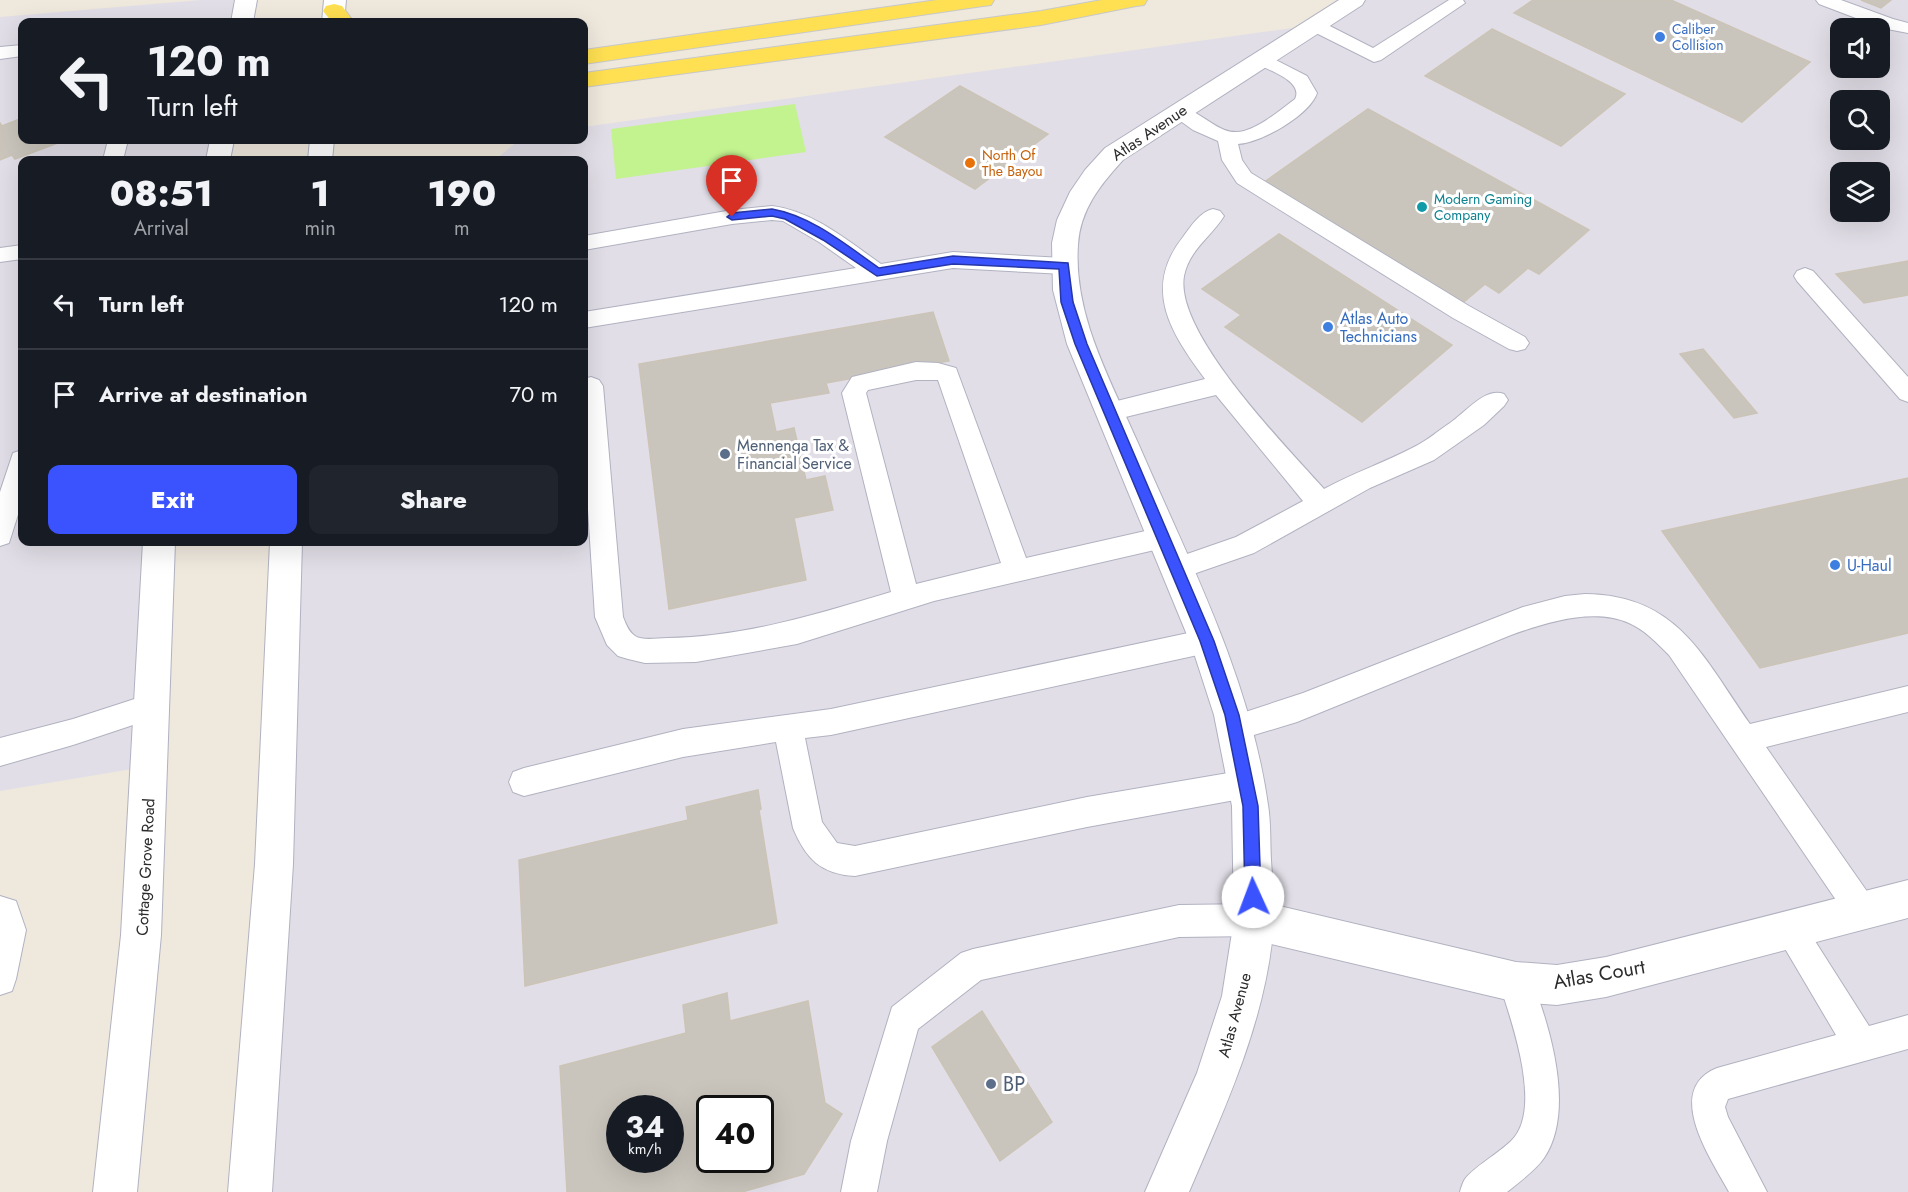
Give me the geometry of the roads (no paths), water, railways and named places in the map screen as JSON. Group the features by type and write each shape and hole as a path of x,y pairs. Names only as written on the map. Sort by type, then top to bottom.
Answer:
{"main road":[{"path":"588,56 983,0"},
{"path":"588,79 1041,18 1136,0"}],"street":[{"path":"243,18 246,0"},
{"name":"Atlas Avenue","path":"1167,1192 1217,1077 1242,996 1254,920 1250,806 1234,728 1207,641 1109,412 1081,344 1067,302 1064,266 1068,222 1079,194 1095,172 1132,141 1354,0"},
{"name":"Cottage Grove Road","path":"115,1192 123,1133 141,935 159,546"},
{"path":"250,1192 274,864 283,679 286,546"},
{"name":"Atlas Court","path":"1254,920 1516,982 1557,985 1606,977 1908,899"}],"lane":[{"path":"1825,0 1888,24 1908,28"},
{"path":"1314,25 1374,56 1456,3"},
{"path":"0,53 18,51"},
{"path":"1178,112 1209,132 1228,139 1239,140 1251,137 1303,103 1307,94 1306,88 1300,81 1262,59"},
{"path":"1228,139 1228,151 1233,164 1244,178 1461,312 1517,343"},
{"path":"588,242 732,217 772,213 788,215 827,237 877,272"},
{"path":"1213,216 1190,240 1177,263 1172,285 1174,303 1205,362 1320,504"},
{"path":"0,255 18,253"},
{"path":"588,319 953,260 1064,266"},
{"path":"1805,276 1908,393"},
{"path":"906,599 854,393 860,383 917,370 936,370 948,374 1017,571"},
{"path":"1109,412 1222,384"},
{"path":"591,386 609,617 617,636 628,647 645,651 696,650 797,632 934,590 1162,538"},
{"path":"1176,569 1245,545 1361,481 1425,453 1475,418 1496,400"},
{"path":"0,535 18,474"},
{"path":"1234,728 1313,703 1496,628 1549,612 1576,607 1604,606 1648,617 1679,645 1862,911"},
{"path":"524,782 683,743 831,722 1207,641"},
{"path":"1743,739 1908,699"},
{"path":"0,752 73,732 153,706"},
{"path":"788,727 808,828 826,854 840,860 855,861 880,857 1087,812 1246,784"},
{"path":"0,912 5,912 10,930 0,979"},
{"path":"859,1192 869,1141 904,1019 973,966 1179,921 1254,920"},
{"path":"1790,930 1861,1044"},
{"path":"1478,1192 1533,1144 1541,1125 1541,1071 1516,982"},
{"path":"1749,1192 1714,1125 1708,1108 1711,1093 1717,1085 1908,1032"}],"place":[{"name":"Caliber Collision","path":"1660,37"},
{"name":"North Of The Bayou","path":"970,163"},
{"name":"Modern Gaming Company","path":"1422,207"},
{"name":"Atlas Auto Technicians","path":"1328,327"},
{"name":"Mennenga Tax & Financial Service","path":"725,454"},
{"name":"U-Haul","path":"1835,565"},
{"name":"BP","path":"991,1084"}]}
